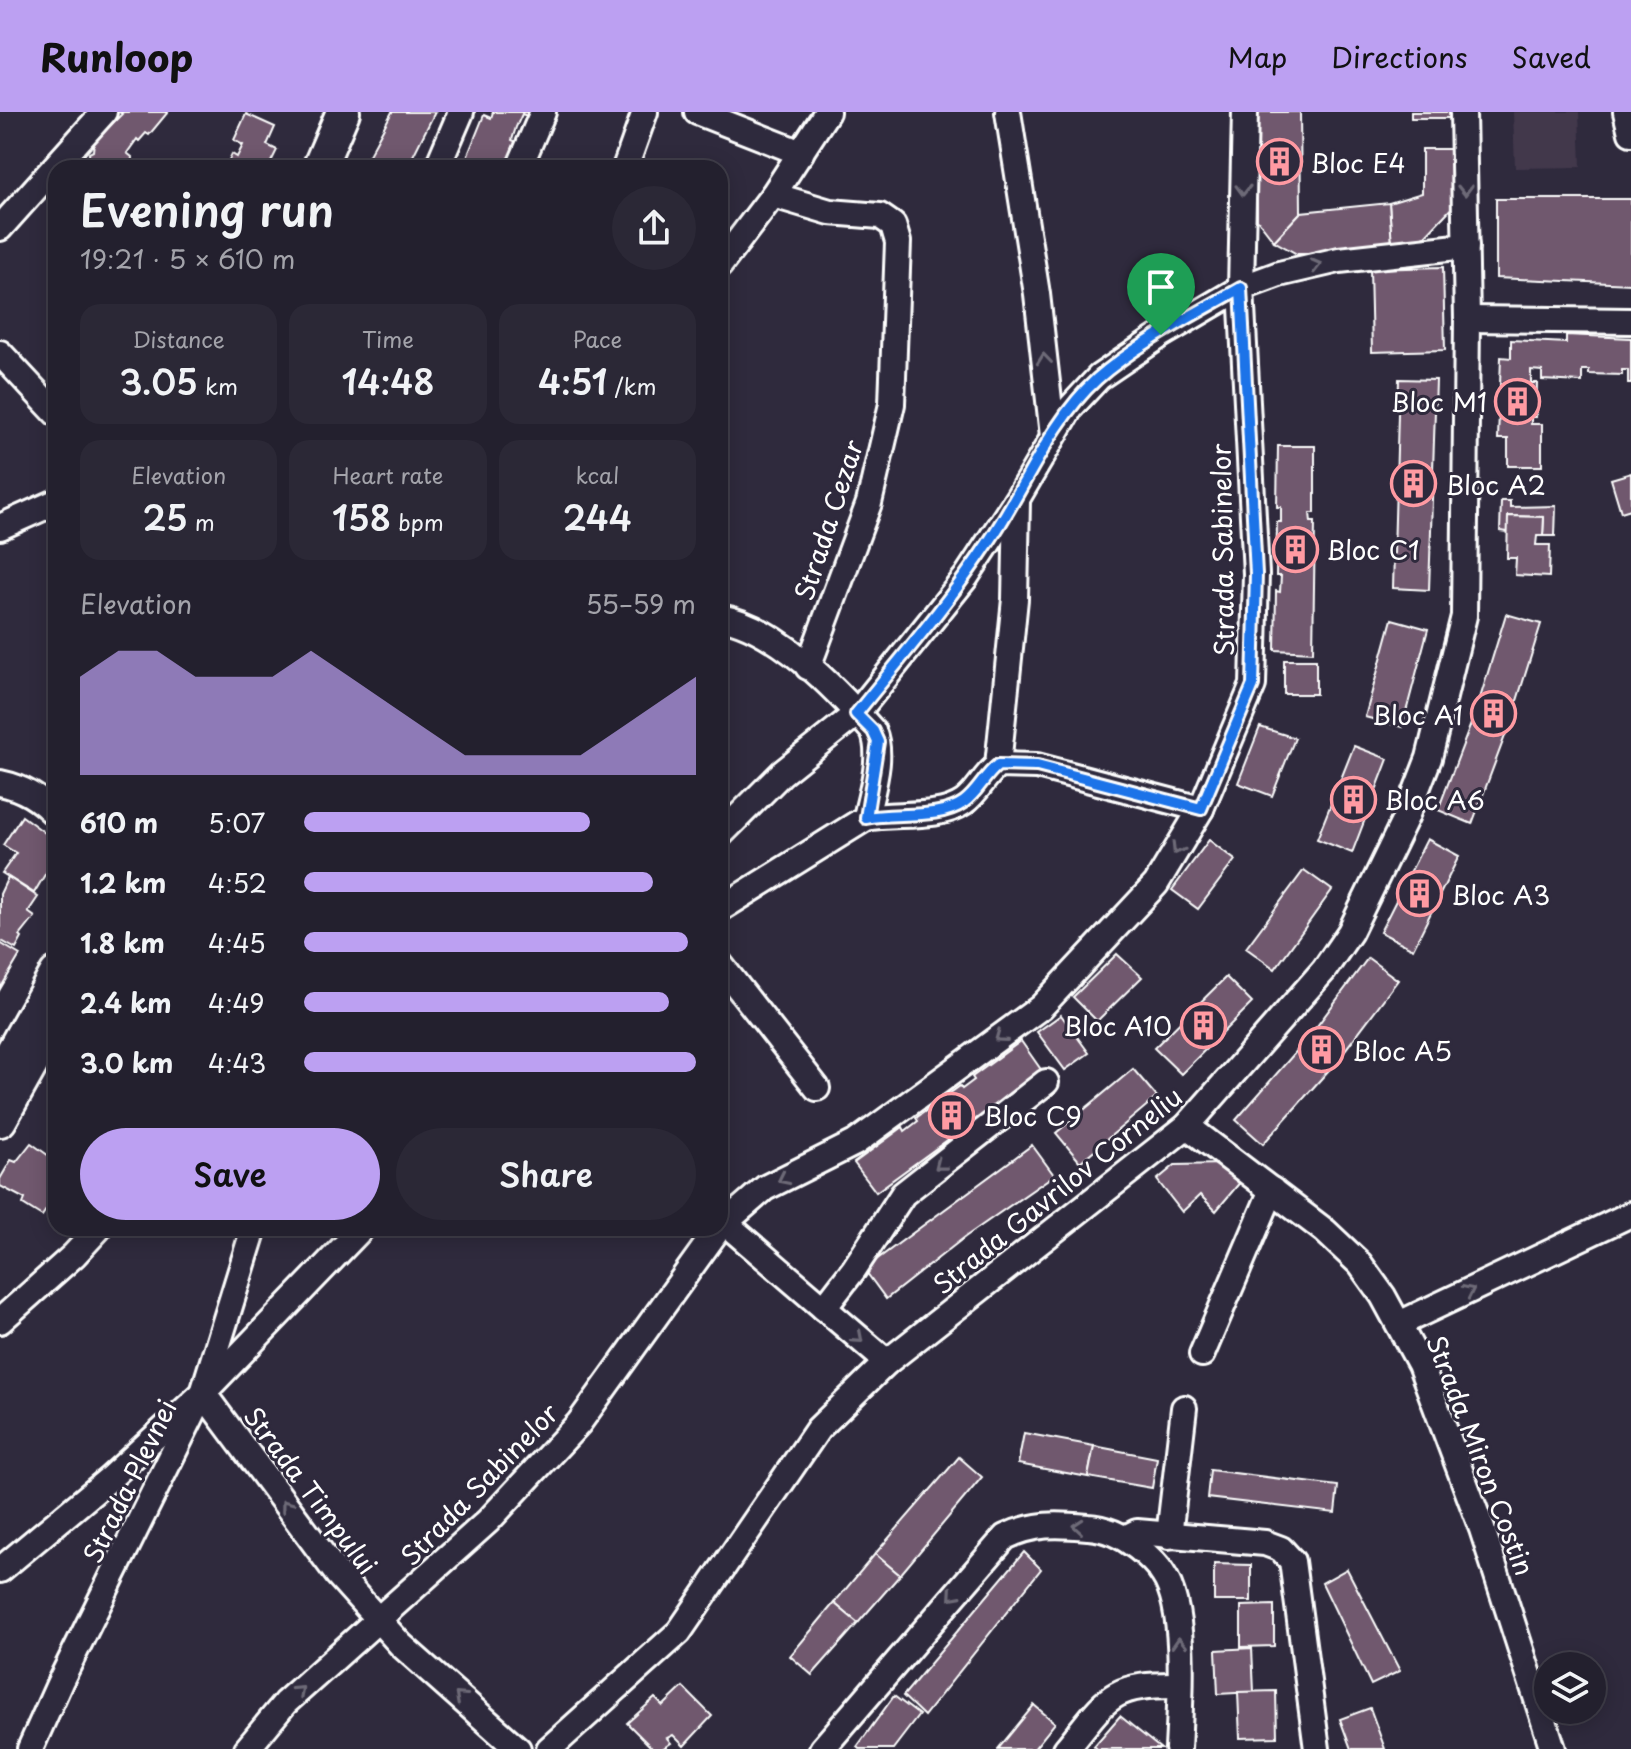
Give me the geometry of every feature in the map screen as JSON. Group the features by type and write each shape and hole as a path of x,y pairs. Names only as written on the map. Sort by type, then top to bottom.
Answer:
{"main road":[{"path":"322,160 343,112"},
{"path":"339,160 360,112"},
{"path":"0,1074 48,988"},
{"path":"0,1120 48,1034"}],"street":[{"path":"61,160 104,112"},
{"path":"440,160 461,112"},
{"path":"522,160 543,112"},
{"path":"628,160 645,112"},
{"path":"697,112 729,118 801,153"},
{"path":"728,254 773,195 827,112"},
{"path":"1008,112 1037,294 1053,436"},
{"name":"Strada Sabinelor","path":"728,1220 765,1188 855,1143 1041,1007 1156,884 1201,809 1253,685 1256,574 1241,288 1245,112"},
{"name":"Strada Gavrilov Corneliu","path":"549,1749 679,1632 806,1444 887,1362 1187,1126 1324,970 1350,932 1406,817 1429,758 1453,667 1465,601 1467,319 1463,112"},
{"path":"0,228 48,174"},
{"name":"Strada Cezar","path":"773,195 830,212 880,216 893,225 898,242 892,404 869,503 808,667"},
{"path":"728,827 782,773 856,714 966,577 1017,499 1071,407 1099,377 1161,335 1241,288 1279,274 1339,260 1466,246"},
{"path":"1467,319 1631,321"},
{"path":"0,353 48,404"},
{"path":"728,904 866,818 932,812 962,804 998,765 1015,599 1017,499"},
{"path":"0,527 48,506"},
{"path":"728,620 761,630 808,667 873,731 878,742 866,818"},
{"path":"998,765 1037,766 1201,809"},
{"path":"0,783 19,787 48,806"},
{"path":"728,974 817,1088"},
{"path":"824,1308 854,1269 903,1194 1046,1082"},
{"name":"Strada Miron Costin","path":"1187,1126 1325,1231 1360,1264 1399,1324 1420,1364 1482,1529 1553,1749"},
{"path":"1202,1354 1272,1190"},
{"path":"1399,1324 1631,1214"},
{"path":"728,1232 887,1362"},
{"path":"0,1321 92,1236"},
{"name":"Strada Plevnei","path":"30,1749 203,1393 252,1236"},
{"path":"0,1570 109,1479 203,1393 354,1236"},
{"name":"Strada Sabinelor","path":"247,1749 285,1703 343,1650 380,1622 488,1521 579,1423 714,1236"},
{"name":"Strada Timpului","path":"203,1393 338,1575 380,1622 518,1749"},
{"path":"1169,1536 1184,1408"},
{"path":"822,1749 1005,1537 1029,1526 1053,1523 1099,1528 1125,1538 1165,1576 1176,1610 1180,1643 1178,1749"},
{"path":"1125,1538 1137,1532 1265,1543 1281,1549 1292,1561 1317,1749"},
{"path":"1066,1749 1101,1707 1121,1690 1142,1684 1178,1685"}],"shaded area":[{"path":"1513,112 1579,112 1581,167 1515,168"}],"building":[{"path":"119,112 168,112 149,135 146,133 139,141 137,139 127,153 132,160 89,160 94,142 122,114"},
{"path":"392,112 435,112 411,160 366,160"},
{"path":"493,112 529,112 527,116 522,114 516,127 512,140 517,142 509,160 466,160 484,115 491,118"},
{"name":"Bloc E4","path":"1257,112 1300,112 1301,212 1274,241 1257,219"},
{"path":"1411,112 1450,112 1450,118 1411,118"},
{"path":"246,114 275,127 267,145 277,150 272,160 229,160 232,154 237,157 243,145 234,140"},
{"path":"1422,149 1459,149 1459,200 1425,236 1392,246 1389,203 1422,193"},
{"path":"1496,199 1631,199 1631,284 1496,278"},
{"path":"1389,203 1392,246 1297,254 1274,241 1301,212"},
{"path":"1443,267 1445,350 1372,352 1370,269"},
{"name":"Bloc M1","path":"1566,335 1631,338 1631,384 1628,384 1628,370 1622,370 1622,375 1589,374 1589,370 1582,370 1582,382 1542,380 1542,371 1531,370 1531,383 1537,383 1536,417 1531,417 1531,424 1542,424 1542,466 1508,466 1508,439 1498,439 1501,357 1511,358 1511,340 1566,343"},
{"name":"Bloc A2","path":"1399,379 1436,380 1429,590 1393,588"},
{"name":"Bloc C1","path":"1278,446 1315,446 1315,513 1310,513 1311,522 1315,522 1313,652 1275,650 1276,591 1280,592 1281,576 1276,576 1277,522 1281,522 1281,507 1277,507"},
{"path":"1631,473 1631,509 1621,512 1611,479"},
{"path":"1501,501 1510,501 1510,507 1556,506 1555,536 1543,536 1544,517 1508,516 1508,532 1500,531"},
{"path":"1508,516 1544,517 1543,536 1537,536 1536,545 1550,545 1549,577 1515,575 1516,558 1507,558"},
{"name":"Bloc A1","path":"1506,614 1541,624 1511,720 1472,824 1438,810 1477,708"},
{"path":"1392,619 1428,629 1402,727 1365,717"},
{"path":"1284,660 1316,660 1316,694 1284,694"},
{"path":"1260,727 1295,738 1272,796 1238,783"},
{"name":"Bloc A6","path":"1354,746 1388,759 1352,853 1317,839"},
{"path":"22,816 48,835 48,869 34,893 2,873 16,853 3,845"},
{"name":"Bloc A3","path":"1427,839 1459,856 1413,949 1380,932"},
{"path":"1209,840 1235,860 1198,909 1172,890"},
{"path":"1304,870 1332,890 1275,969 1246,948"},
{"path":"8,877 38,897 28,912 35,917 20,936 22,938 16,949 0,940 0,894"},
{"path":"0,943 20,955 0,989"},
{"path":"1117,954 1142,977 1097,1021 1073,997"},
{"name":"Bloc A5","path":"1368,958 1398,980 1336,1062 1263,1144 1236,1120 1308,1038"},
{"name":"Bloc A10","path":"1226,977 1252,1003 1181,1074 1154,1048"},
{"path":"1061,1015 1089,1053 1065,1070 1037,1032"},
{"name":"Bloc C9","path":"1021,1041 1042,1071 876,1192 854,1163 903,1127 905,1131 918,1121 916,1118 960,1086 962,1089 974,1080 972,1077"},
{"path":"1133,1069 1157,1097 1080,1162 1056,1133"},
{"path":"31,1143 48,1155 48,1207 42,1216 23,1204 25,1199 0,1186 0,1179 11,1160 16,1162"},
{"path":"1032,1145 1054,1175 965,1237 886,1299 864,1269"},
{"path":"1224,1164 1242,1180 1216,1211 1200,1195 1182,1212 1157,1180 1175,1165"},
{"path":"1024,1433 1094,1446 1088,1477 1018,1464"},
{"path":"1094,1446 1157,1458 1152,1488 1088,1477"},
{"path":"959,1457 982,1477 900,1575 875,1554"},
{"path":"1210,1470 1338,1486 1335,1513 1207,1498"},
{"path":"1024,1552 1041,1569 924,1716 903,1696"},
{"path":"875,1554 900,1575 858,1623 834,1603"},
{"path":"1214,1564 1251,1565 1251,1601 1214,1601"},
{"path":"1347,1569 1400,1671 1371,1685 1322,1583"},
{"path":"834,1603 858,1623 812,1675 790,1656"},
{"path":"1274,1605 1274,1646 1241,1647 1241,1606"},
{"path":"1252,1648 1254,1692 1218,1694 1216,1650"},
{"path":"683,1687 712,1716 684,1746 673,1735 667,1738 671,1743 662,1749 653,1749 627,1723 655,1698 663,1706"},
{"path":"1276,1691 1277,1737 1240,1738 1238,1692"},
{"path":"894,1696 919,1715 893,1749 859,1749 857,1747"},
{"path":"1034,1705 1055,1723 1034,1749 998,1749"},
{"path":"1370,1708 1385,1749 1351,1749 1340,1719"},
{"path":"1120,1716 1161,1749 1097,1749 1094,1746"}],"place":[{"name":"Bloc E4","path":"1279,162"},
{"name":"Bloc M1","path":"1518,401"},
{"name":"Bloc A2","path":"1414,484"},
{"name":"Bloc C1","path":"1295,549"},
{"name":"Bloc A1","path":"1494,714"},
{"name":"Bloc A6","path":"1353,799"},
{"name":"Bloc A3","path":"1420,894"},
{"name":"Bloc A10","path":"1203,1025"},
{"name":"Bloc A5","path":"1321,1050"},
{"name":"Bloc C9","path":"952,1115"}],"route":[{"path":"1241,288 1256,574 1253,685 1201,809 1037,766 998,765 986,774 976,791 962,804 932,812 866,818 878,742 873,731 856,714 966,577 1017,499 1071,407 1099,377 1161,335 1241,288"}]}
